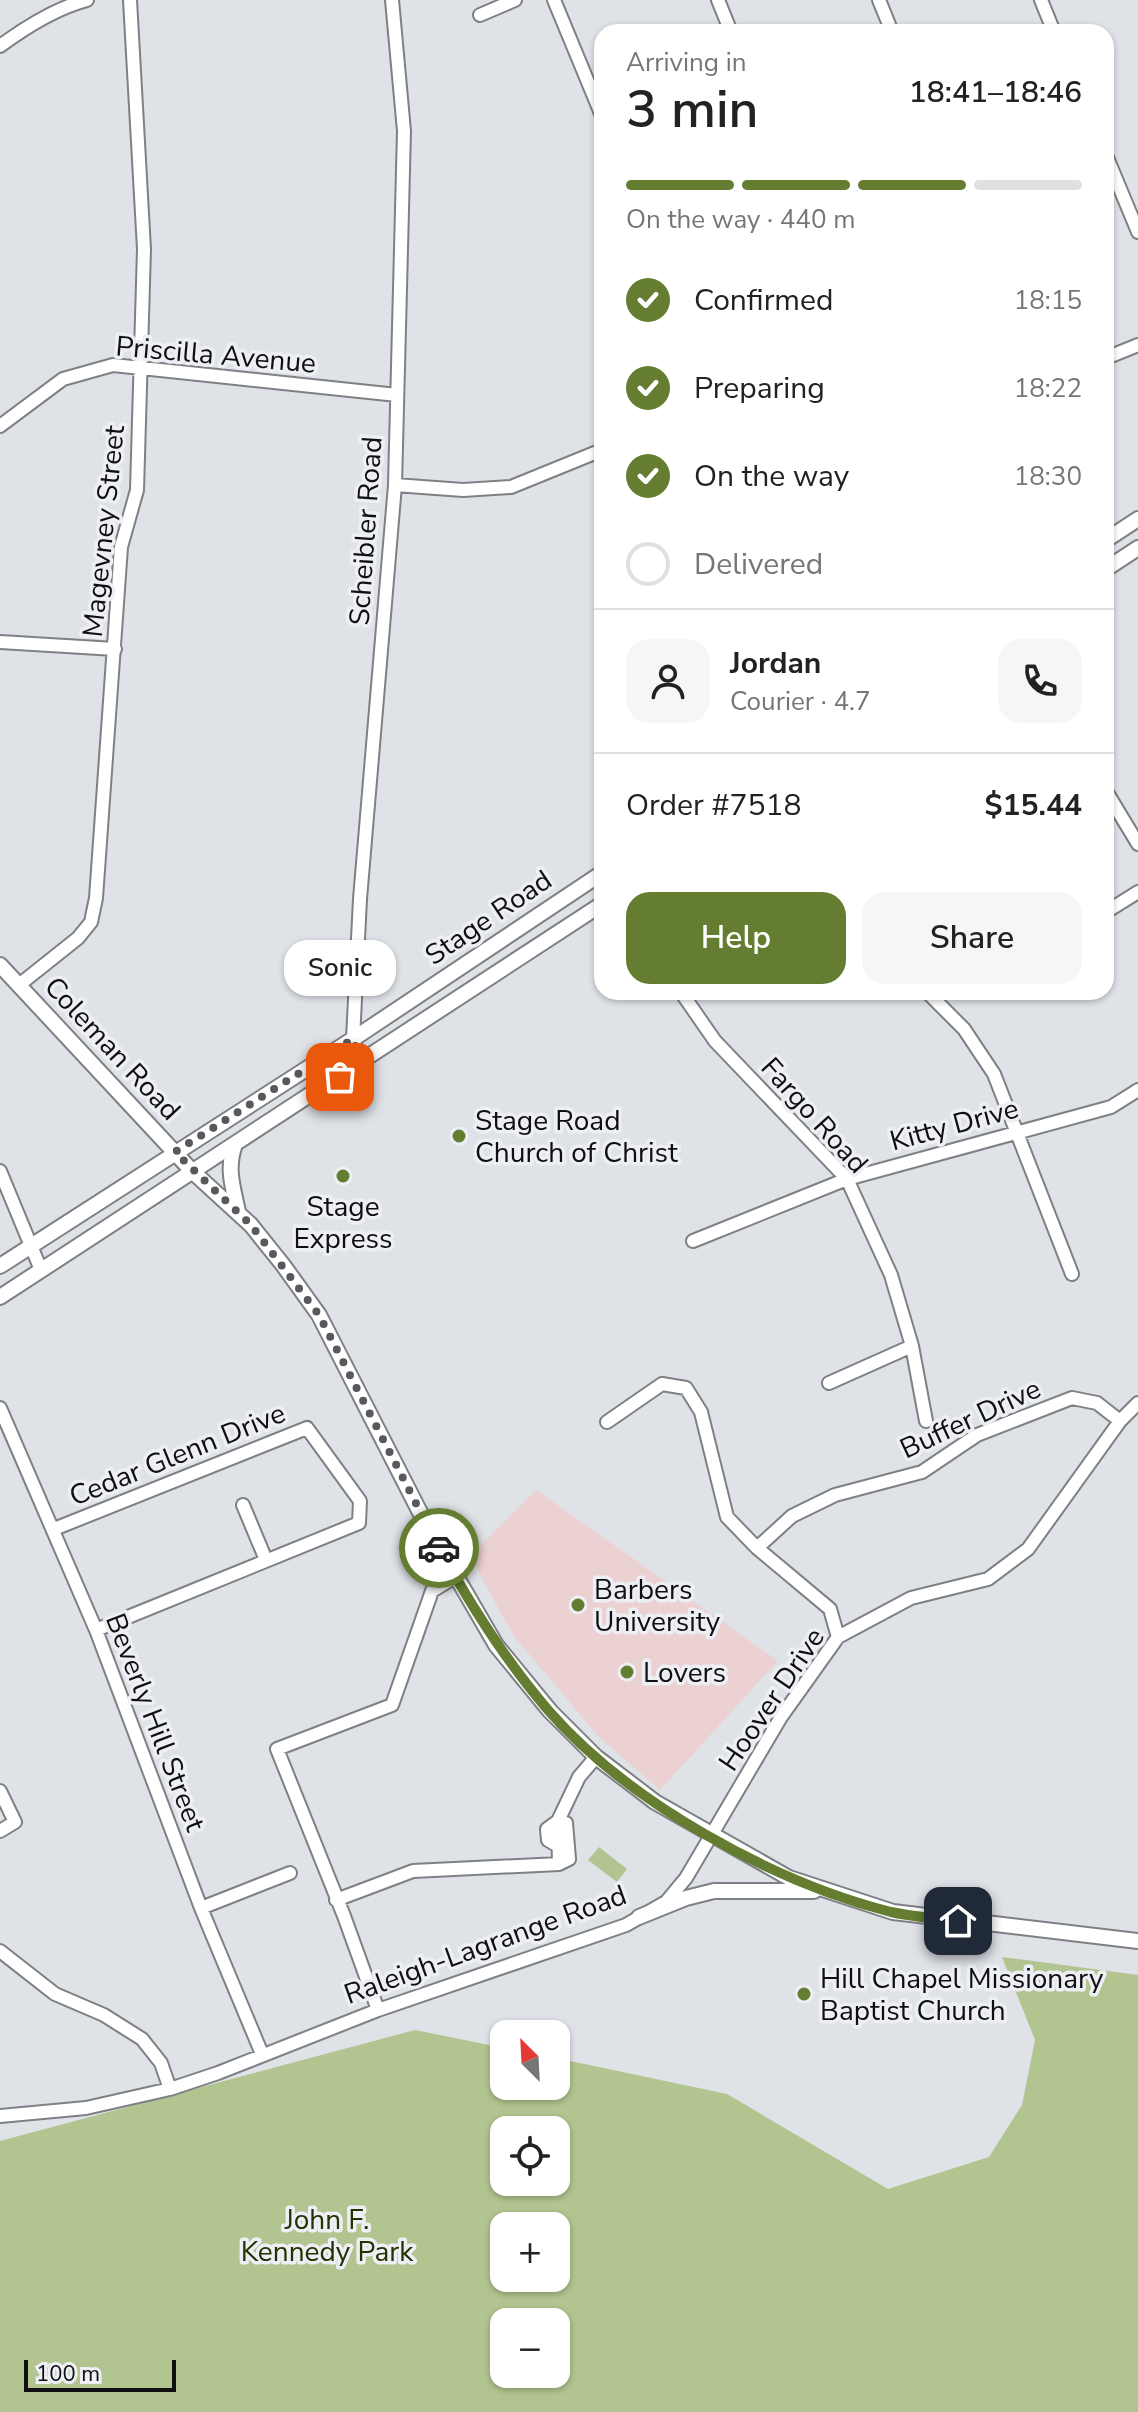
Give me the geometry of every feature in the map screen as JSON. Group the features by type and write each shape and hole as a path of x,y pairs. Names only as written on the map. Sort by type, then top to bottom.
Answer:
{"main road":[{"path":"1114,535 1138,519"},
{"path":"1114,564 1138,548"},
{"name":"Stage Road","path":"0,1266 594,880"},
{"name":"Stage Road","path":"0,1297 594,909"},
{"name":"Coleman Road","path":"0,965 192,1171 238,1213 283,1265 319,1315 455,1577 496,1645 550,1711 596,1757 655,1802 711,1836"},
{"path":"235,1144 229,1172 238,1213"},
{"path":"711,1836 789,1878 893,1912 1138,1941"},
{"path":"639,1917 686,1898 714,1891 828,1891"}],"street":[{"path":"0,46 33,24 71,4 87,0"},
{"name":"Magevney Street","path":"19,985 78,938 91,922 96,898 121,547 137,490 144,249 130,0"},
{"name":"Scheibler Road","path":"361,1063 353,1039 360,899 395,485 404,131 392,0"},
{"path":"480,15 515,0"},
{"path":"554,0 594,97"},
{"path":"718,0 728,24"},
{"path":"879,0 889,24"},
{"path":"1041,0 1051,24"},
{"path":"1114,174 1138,232"},
{"path":"1114,355 1138,345"},
{"name":"Priscilla Avenue","path":"0,426 63,379 113,365 397,395"},
{"path":"395,485 463,490 511,487 594,453"},
{"path":"0,642 115,649"},
{"path":"1114,804 1138,844"},
{"path":"1114,907 1138,892"},
{"name":"Fargo Road","path":"687,1000 715,1041 847,1179 891,1275 912,1346 926,1421"},
{"path":"935,1000 964,1029 994,1074 1072,1274"},
{"name":"Kitty Drive","path":"693,1241 847,1179 1111,1107 1138,1090"},
{"path":"0,1171 41,1270"},
{"path":"829,1383 912,1346"},
{"path":"607,1422 662,1384 686,1388 701,1412 727,1517 757,1548 830,1609 838,1637"},
{"name":"Buffer Drive","path":"757,1548 792,1516 835,1495 922,1472 977,1435 1072,1398 1097,1403 1120,1421"},
{"name":"Hoover Drive","path":"711,1836 781,1717 838,1637 911,1598 988,1579 1028,1549 1120,1421 1138,1403"},
{"name":"Beverly Hill Street","path":"0,1408 96,1630 201,1908 262,2054"},
{"name":"Cedar Glenn Drive","path":"54,1529 307,1428 360,1501 359,1523 96,1630"},
{"path":"243,1505 266,1560"},
{"path":"378,2010 277,1749 392,1705 432,1591 455,1577"},
{"path":"559,1864 558,1846 548,1840 547,1829 558,1821 579,1777 596,1757"},
{"path":"0,1791 15,1822 0,1831"},
{"path":"336,1900 413,1871 559,1864 569,1859 569,1845 566,1823 558,1821"},
{"name":"Raleigh-Lagrange Road","path":"0,2116 86,2108 170,2089 378,2010 626,1925 666,1902 686,1878 711,1836"},
{"path":"201,1908 290,1873"},
{"path":"0,1951 55,1994 104,2015 142,2039 161,2063 170,2089"}],"shaded area":[{"path":"536,1490 778,1661 660,1790 598,1736 513,1635 470,1556"}],"green space":[{"path":"599,1847 627,1869 617,1882 588,1860"},
{"name":"John F. Kennedy Park","path":"1002,1957 1138,1975 1138,2412 0,2412 0,2141 415,2030 490,2045 490,2100 570,2100 570,2061 727,2094 888,2189 989,2157 1022,2105 1035,2040"}],"way so far":[{"path":"340,1077 361,1063 353,1039 175,1152 251,1225 319,1315 439,1548"}],"place":[{"name":"Sonic","path":"340,1077"},
{"name":"Stage Road Church of Christ","path":"459,1136"},
{"name":"Stage Express","path":"343,1176"},
{"name":"Barbers University","path":"578,1605"},
{"name":"Lovers","path":"627,1672"},
{"name":"Hill Chapel Missionary Baptist Church","path":"804,1994"}],"route":[{"path":"439,1548 496,1645 550,1711 596,1757 655,1802 789,1878 893,1912 958,1921"}]}
